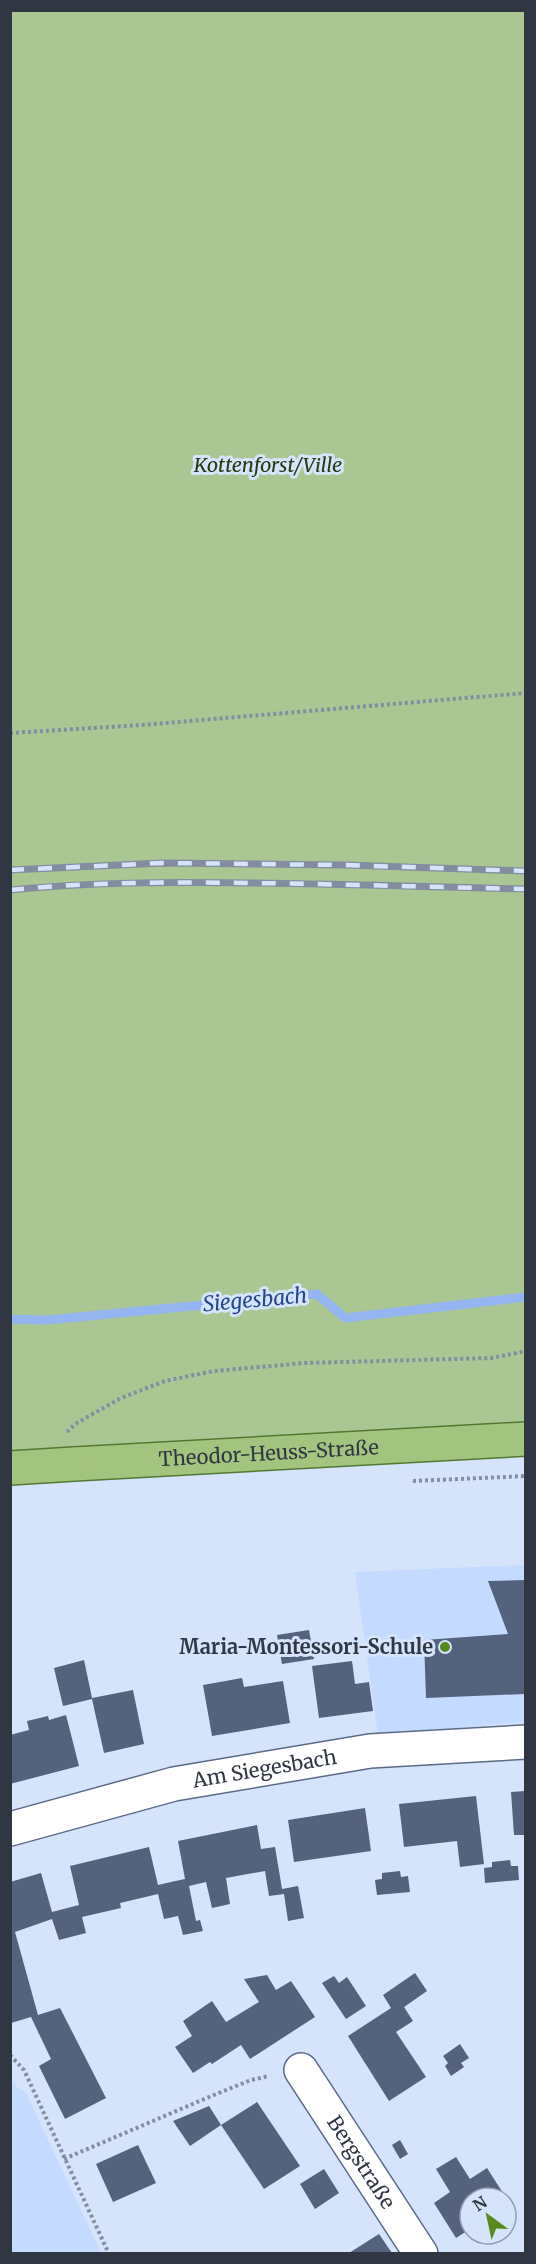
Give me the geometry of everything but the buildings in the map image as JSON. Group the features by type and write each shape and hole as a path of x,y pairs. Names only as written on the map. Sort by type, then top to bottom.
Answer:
{"main road":[{"name":"Theodor-Heuss-Straße","path":"10,1468 67,1451 525,1439"}],"street":[{"name":"Am Siegesbach","path":"10,1828 174,1784 220,1776 370,1751 525,1742"},
{"name":"Bergstraße","path":"300,2070 421,2253"}],"path":[{"path":"10,733 142,725 525,693"},
{"path":"67,1451 75,1424 121,1398 165,1381 214,1371 305,1363 492,1358 525,1352"},
{"path":"10,2055 24,2070 109,2253"},
{"path":"64,2159 252,2080 300,2070"}],"shaded area":[{"name":"Maria-Montessori-Schule","path":"525,1565 525,1722 378,1735 355,1572"},
{"path":"11,2083 26,2093 101,2253 11,2253"}],"green space":[{"name":"Kottenforst/Ville","path":"10,11 525,11 525,1439 11,1452"}],"waterway":[{"name":"Siegesbach","path":"10,1319 47,1320 317,1294 345,1318 526,1297"}],"railway":[{"path":"10,870 163,863 346,865 526,871"},
{"path":"10,890 99,884 188,883 526,889"}],"place":[{"name":"Maria-Montessori-Schule","path":"445,1647"}]}
